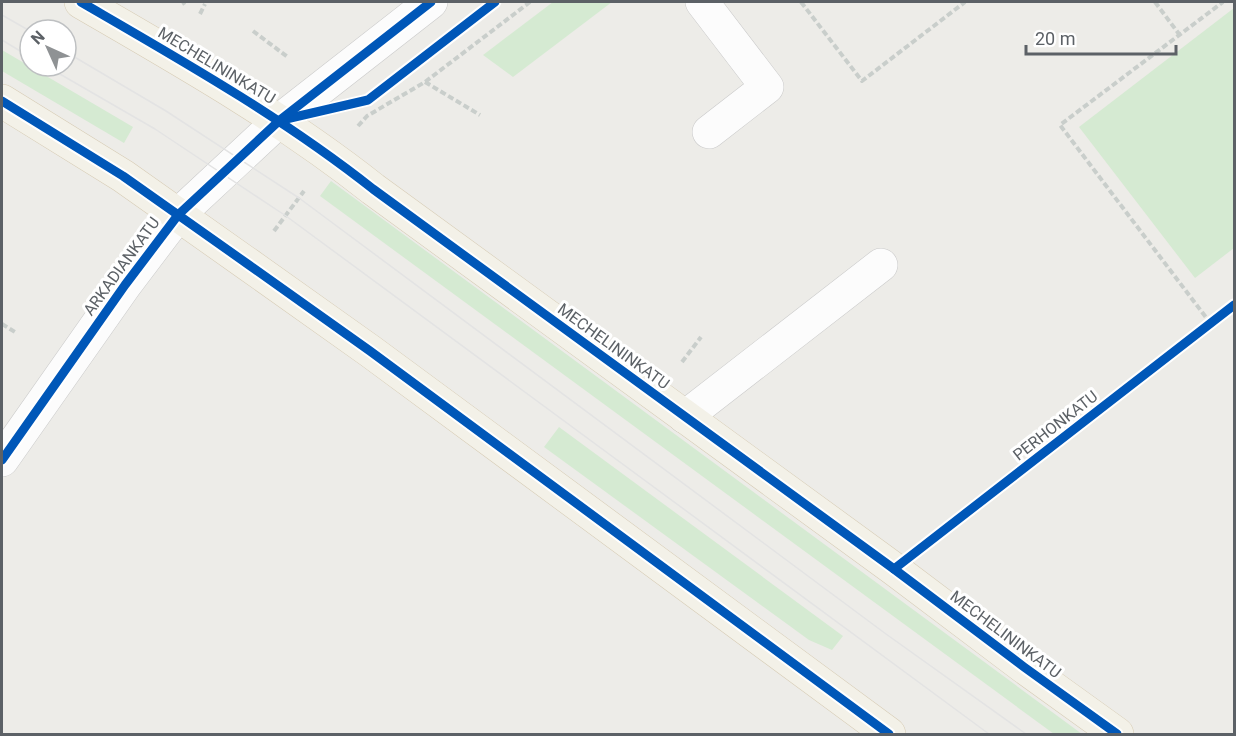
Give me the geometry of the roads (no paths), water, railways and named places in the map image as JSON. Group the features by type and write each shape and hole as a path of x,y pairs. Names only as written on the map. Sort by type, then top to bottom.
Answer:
{"main road":[{"name":"MECHELININKATU","path":"81,2 280,120 331,156 1117,735"},
{"path":"2,101 88,153 370,351 889,735"}],"street":[{"name":"ARKADIANKATU","path":"2,460 177,214 280,120 431,2"},
{"path":"702,2 767,87 709,132"},
{"path":"686,417 881,265"}],"tram line":[{"path":"2,15 18,24"},
{"path":"2,40 18,50"},
{"path":"78,59 166,111 299,198 886,634 1026,734"},
{"path":"67,78 155,129 286,216 989,734"}]}
